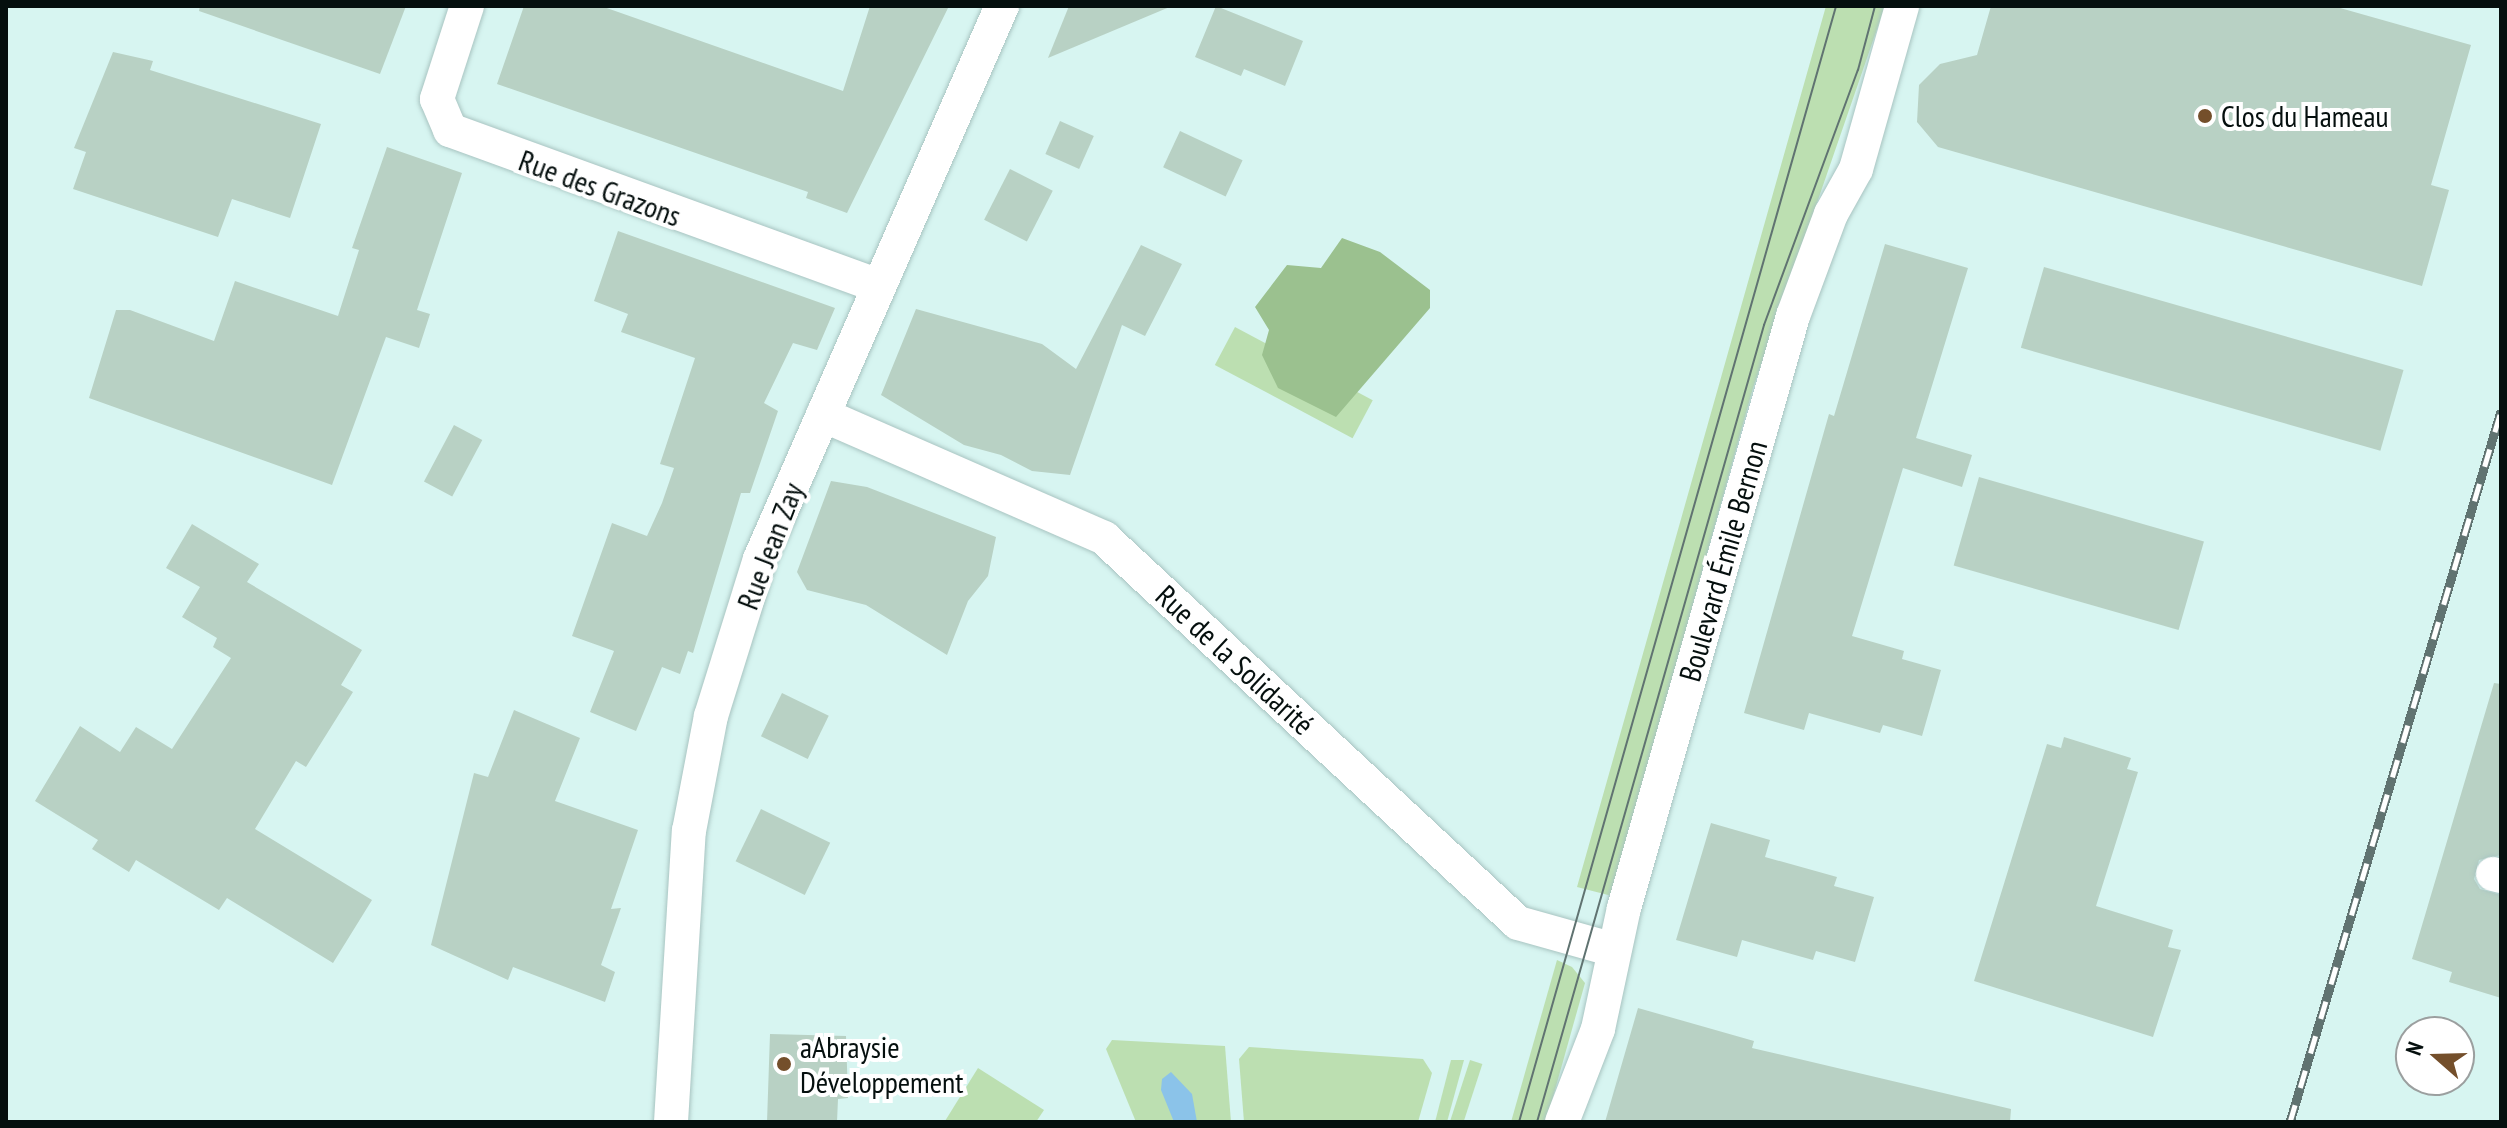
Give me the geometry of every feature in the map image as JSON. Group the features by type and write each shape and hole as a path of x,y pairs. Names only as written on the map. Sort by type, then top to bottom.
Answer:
{"street":[{"name":"Rue des Grazons","path":"467,6 437,99 450,130 878,286"},
{"name":"Rue Jean Zay","path":"671,1122 689,831 711,716 760,559 1002,6"},
{"name":"Boulevard Émile Bernon","path":"1562,1122 1598,1029 1614,950 1793,316 1831,214 1856,169 1902,6"},
{"name":"Rue de la Solidarité","path":"823,415 1104,538 1518,923 1614,950"}],"green space":[{"path":"1826,6 1885,6 1753,388 1612,896 1577,887"},
{"path":"1342,238 1380,252 1430,290 1430,308 1336,417 1278,388 1262,355 1269,330 1255,307 1287,265 1321,268"},
{"path":"1235,327 1373,400 1353,438 1215,365"},
{"path":"1557,960 1572,967 1585,983 1546,1122 1511,1122"},
{"path":"1112,1040 1225,1046 1231,1122 1136,1122 1106,1049"},
{"path":"1249,1047 1423,1059 1432,1073 1418,1122 1244,1122 1239,1059"},
{"path":"1451,1060 1464,1060 1447,1122 1435,1122"},
{"path":"1470,1060 1482,1064 1464,1122 1450,1121"},
{"path":"978,1068 1044,1110 1036,1122 945,1121"}],"water":[{"path":"1171,1072 1192,1094 1197,1122 1174,1122 1161,1090 1162,1079"}],"building":[{"path":"200,6 406,6 380,74 199,11"},
{"path":"524,6 601,6 843,91 870,6 949,6 847,213 806,198 808,192 497,84"},
{"path":"1069,6 1172,6 1048,58"},
{"path":"1216,6 1303,41 1285,86 1244,69 1241,76 1195,57"},
{"name":"Clos du Hameau","path":"1991,6 2333,6 2471,45 2431,185 2449,190 2422,286 1938,147 1917,122 1919,85 1940,64 1977,55"},
{"path":"113,52 153,61 150,70 321,124 290,218 232,199 218,237 73,189 86,152 74,148"},
{"path":"1060,121 1094,136 1079,169 1045,154"},
{"path":"1180,131 1243,160 1226,196 1163,167"},
{"path":"387,147 462,173 417,310 430,314 419,348 386,337 332,485 89,398 116,310 130,310 214,341 235,281 338,316 359,250 352,248"},
{"path":"1010,169 1053,191 1027,242 984,220"},
{"path":"618,231 835,308 817,350 793,343 764,403 778,411 750,493 741,493 693,653 688,651 680,674 662,667 636,731 590,712 614,651 572,636 612,523 647,536 662,503 674,468 660,464 695,358 621,332 628,314 594,301"},
{"path":"1885,244 1968,268 1916,438 1972,455 1962,487 1903,468 1852,636 1904,651 1902,659 1941,670 1922,736 1883,725 1880,733 1809,713 1804,730 1744,713 1829,414 1834,416"},
{"path":"1141,245 1182,264 1145,336 1122,325 1070,475 1032,471 1001,455 964,445 881,395 916,309 1042,344 1076,369"},
{"path":"2044,267 2404,370 2380,451 2021,348"},
{"path":"454,425 482,440 452,497 424,482"},
{"path":"1979,477 2204,541 2179,630 1954,565"},
{"path":"831,481 867,487 996,537 988,576 968,601 947,655 866,605 807,590 797,572"},
{"path":"192,524 259,564 247,582 362,650 341,685 353,692 306,767 296,761 255,829 372,900 333,963 227,898 219,910 136,860 129,872 92,849 98,840 35,801 80,726 120,752 136,727 172,749 231,658 213,647 217,638 182,617 200,587 166,568"},
{"path":"2494,683 2501,684 2501,855 2479,860 2474,879 2480,889 2501,895 2501,998 2449,982 2452,972 2412,959"},
{"path":"782,693 829,716 808,759 761,736"},
{"path":"514,710 580,738 555,801 638,830 611,909 621,908 601,965 615,972 605,1002 513,967 508,980 431,945 474,773 488,777"},
{"path":"2064,737 2131,758 2127,769 2138,772 2096,906 2173,930 2168,947 2181,950 2153,1037 1974,981 2047,744 2061,748"},
{"path":"761,809 830,843 805,895 736,861"},
{"path":"1711,823 1770,840 1765,857 1837,877 1834,886 1874,897 1855,962 1816,951 1813,960 1742,940 1737,957 1676,940"},
{"path":"1638,1008 1754,1041 1752,1048 2011,1109 2010,1122 1605,1122"},
{"path":"770,1034 846,1036 848,1098 838,1099 837,1122 767,1122"}],"tram line":[{"path":"1519,1122 1836,6"},
{"path":"1537,1122 1764,325 1858,70 1875,6"}],"railway":[{"path":"2290,1122 2501,411"}],"place":[{"name":"Clos du Hameau","path":"2205,116"},
{"name":"aAbraysie Développement","path":"784,1064"}]}
